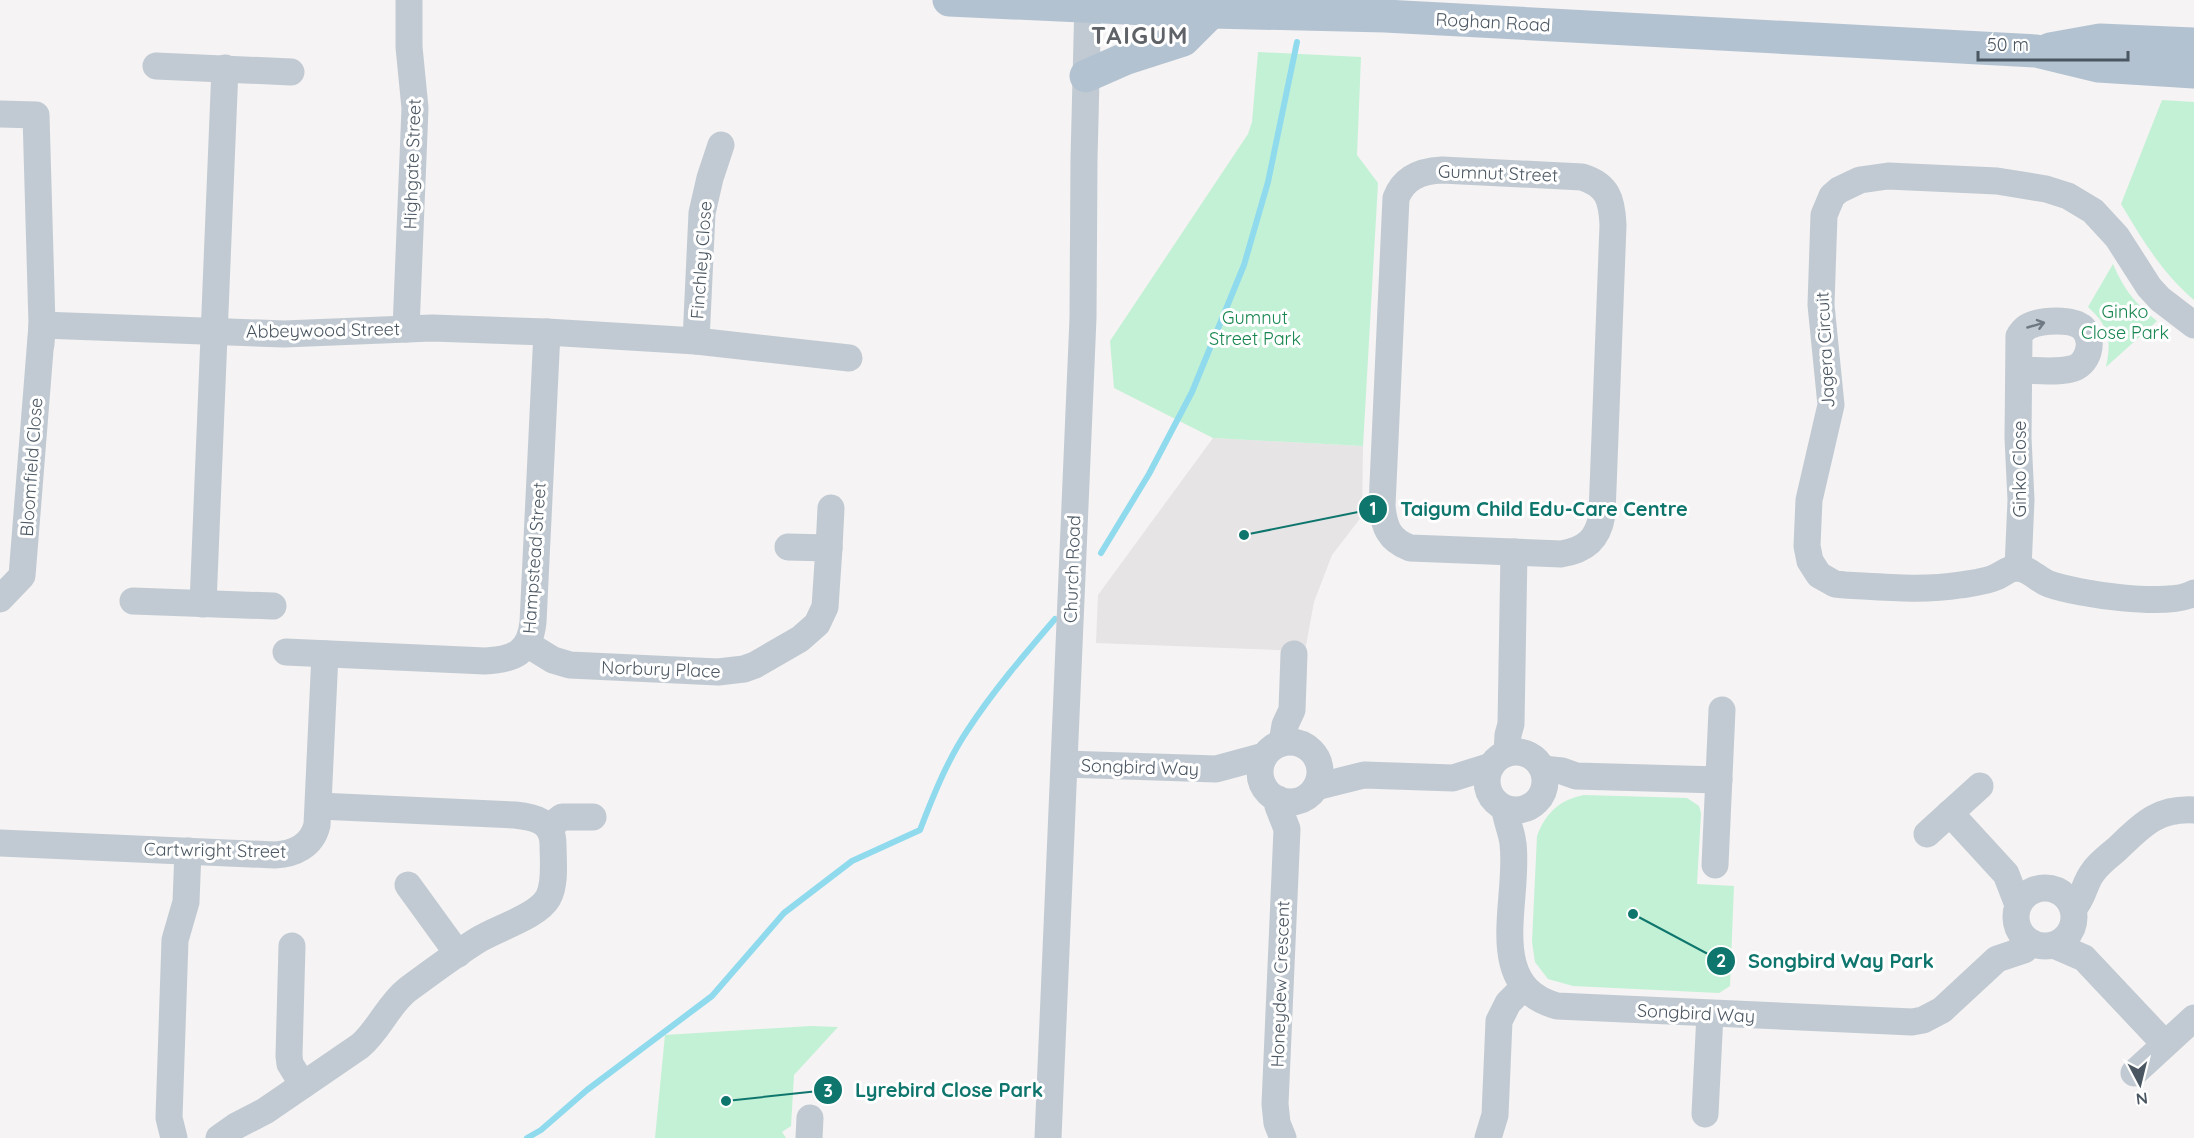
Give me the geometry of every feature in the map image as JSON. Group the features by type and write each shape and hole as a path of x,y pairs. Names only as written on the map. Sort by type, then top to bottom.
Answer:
{"main road":[{"name":"Roghan Road","path":"949,0 1088,3 1211,12 1385,16 2036,51 2098,66 2194,72"},
{"path":"1086,76 1127,58 1183,40 1211,12"},
{"name":"Roghan Road","path":"2036,51 2100,40 2194,44"}],"street":[{"name":"Highgate Street","path":"406,329 415,108 409,47 409,0"},
{"name":"Church Road","path":"1048,1138 1083,318 1088,3"},
{"path":"156,66 291,72"},
{"path":"203,604 225,68"},
{"path":"0,114 36,115 42,325"},
{"name":"Finchley Close","path":"696,341 702,213 721,146"},
{"name":"Gumnut Street","path":"1442,170 1582,177 1600,185 1611,202 1613,225 1600,526 1591,542 1584,548 1572,552 1514,552 1410,548 1394,539 1385,525 1382,506 1396,198 1403,184 1423,172 1442,170"},
{"name":"Jagera Circuit","path":"2018,568 1992,579 1961,585 1885,587 1835,584 1819,575 1810,561 1807,546 1809,500 1831,405 1821,304 1824,215 1832,196 1849,184 1888,176 1997,181 2046,189 2068,196 2093,211 2117,237 2154,293 2194,325"},
{"name":"Abbeywood Street","path":"42,325 309,334 406,329 547,332 696,341 849,358"},
{"name":"Bloomfield Close","path":"0,599 22,576 42,325"},
{"name":"Hampstead Street","path":"286,652 491,661 507,659 527,644 533,622 547,332"},
{"name":"Ginko Close","path":"2018,568 2021,500 2018,438 2019,370"},
{"name":"Norbury Place","path":"527,644 553,660 570,665 718,672 744,669 755,665 800,639 817,624 825,606 831,508"},
{"path":"788,547 829,548"},
{"path":"1488,1138 1495,1115 1499,1021 1508,1003 1524,987 1515,972 1510,955 1514,844 1523,819 1506,780 1511,724 1514,552"},
{"path":"2018,568 2028,571 2048,584 2086,594 2163,599 2184,597 2194,593"},
{"path":"133,601 273,606"},
{"name":"Cartwright Street","path":"0,843 274,855 295,852 315,834 319,806 325,654"},
{"name":"Honeydew Crescent","path":"1283,1138 1277,1123 1275,1104 1287,829 1297,811 1285,725 1292,710 1294,654"},
{"path":"1715,865 1722,710"},
{"name":"Songbird Way","path":"1065,764 1216,769 1249,782 1328,762 1364,775 1454,778 1468,787 1506,780 1530,755 1538,761 1544,779"},
{"path":"1506,780 1537,802 1544,779 1562,771 1576,776 1719,780"},
{"path":"1926,834 1980,786"},
{"path":"219,1138 265,1111 365,1042 404,992 497,929 537,910 544,904 552,887 553,838 549,827 539,820 515,815 319,806"},
{"path":"2045,917 2066,882 2092,873 2148,820 2172,811 2194,810"},
{"path":"1950,813 2045,917 2078,939 2084,958 2165,1044"},
{"path":"549,827 562,817 593,817"},
{"path":"174,1138 169,1118 175,940 186,902 188,851"},
{"path":"408,885 458,954"},
{"name":"Songbird Way","path":"1524,987 1539,1000 1566,1008 1903,1022 1923,1020 1942,1010 1998,959 2012,928 2045,917"},
{"path":"292,946 288,1056 303,1085"},
{"path":"1705,1114 1710,1014"},
{"path":"2134,1073 2194,1018"}],"shaded area":[{"path":"1213,438 1363,446 1362,516 1332,555 1314,602 1305,651 1096,643 1098,595"}],"green space":[{"name":"Gumnut Street Park","path":"1258,52 1361,57 1357,155 1378,183 1363,446 1213,438 1114,388 1110,341 1248,134 1252,122"},
{"path":"2162,100 2194,102 2194,300 2162,267 2121,204"},
{"name":"Ginko Close Park","path":"2113,264 2131,296 2157,321 2106,367 2109,349 2105,327 2088,307"},
{"path":"1584,795 1687,798 1699,806 1701,813 1697,884 1734,886 1730,986 1719,993 1573,986 1548,979 1535,962 1532,942 1537,836 1549,814 1567,800"},
{"path":"810,1026 838,1027 794,1075 791,1126 782,1132 786,1138 655,1138 665,1035"}],"waterway":[{"path":"1101,553 1149,474 1192,392 1244,265 1268,182 1297,42"},
{"path":"527,1138 541,1130 587,1090 712,996 784,913 852,861 920,830 935,792 967,731 998,687 1055,619"}],"place":[{"name":"Taigum Child Edu-Care Centre","path":"1244,535"},
{"name":"Songbird Way Park","path":"1633,914"},
{"name":"Lyrebird Close Park","path":"726,1101"}],"district":[{"name":"TAIGUM","path":"1140,35"}]}
